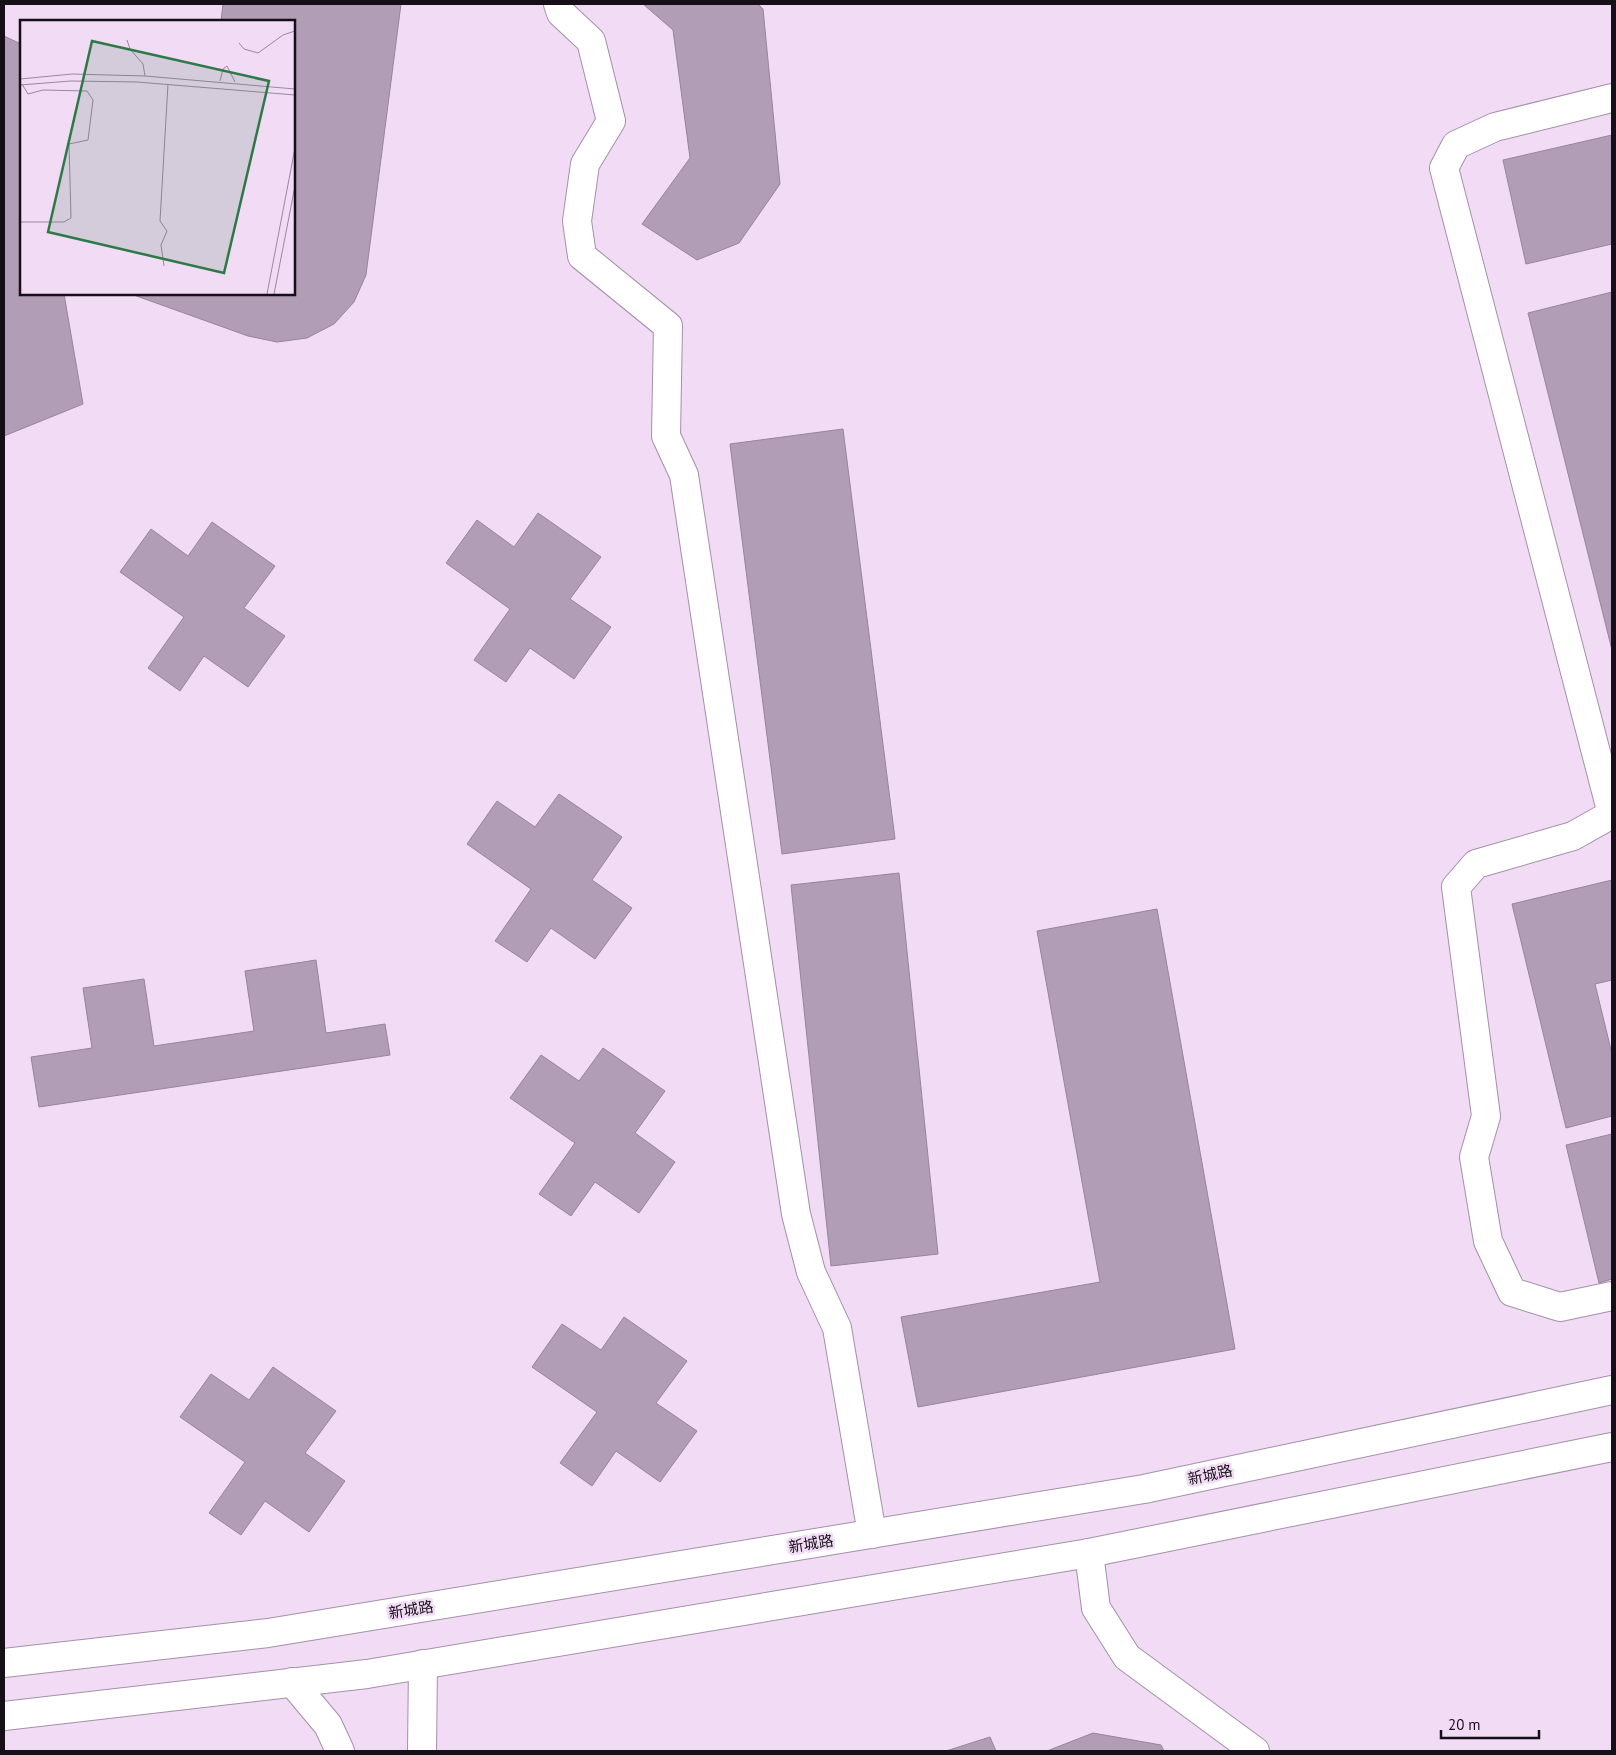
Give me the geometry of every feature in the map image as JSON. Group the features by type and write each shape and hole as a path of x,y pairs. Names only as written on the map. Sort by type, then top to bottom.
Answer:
{"main road":[{"path":"558,4 561,13 590,41 611,121 586,164 577,221 582,256 668,326 666,436 684,475 796,1214 811,1272 836,1328 872,1534"},
{"path":"1612,98 1495,127 1456,145 1444,168 1612,814 1573,836 1476,864 1456,887 1486,1116 1474,1157 1488,1241 1512,1292 1560,1307 1612,1296"},
{"name":"新城路","path":"4,1663 268,1634 1144,1489 1612,1390"},
{"path":"4,1716 367,1674 1089,1553 1612,1447"},
{"path":"1089,1553 1096,1608 1127,1657 1255,1751"},
{"path":"422,1751 423,1664"},
{"path":"292,1682 328,1725 340,1751"}],"building":[{"path":"223,4 401,4 366,275 354,302 334,324 307,338 277,342 248,336 134,295 295,295 295,20 221,20"},
{"path":"643,4 758,4 763,9 780,184 739,243 697,260 642,224 690,158 673,30"},
{"path":"4,36 20,44 20,295 64,295 83,404 4,436"},
{"path":"1612,135 1612,244 1526,264 1503,160"},
{"path":"1612,292 1612,650 1528,313"},
{"path":"843,429 895,839 782,854 730,444"},
{"path":"538,513 601,557 570,599 611,627 574,679 530,648 506,682 474,660 510,609 446,563 477,520 514,547"},
{"path":"212,522 275,566 244,608 285,636 248,687 204,656 180,691 148,668 184,617 120,572 151,529 188,556"},
{"path":"559,794 622,837 592,880 632,908 595,959 551,928 527,962 495,941 531,889 467,844 497,801 535,827"},
{"path":"899,873 938,1254 831,1266 791,885"},
{"path":"1612,880 1612,980 1595,984 1612,1054 1612,1116 1566,1128 1512,904"},
{"path":"1157,909 1235,1349 918,1407 901,1317 1100,1282 1037,931"},
{"path":"316,960 326,1033 385,1024 390,1055 39,1107 31,1057 92,1048 83,988 144,979 154,1046 254,1031 245,971"},
{"path":"603,1048 665,1091 635,1133 675,1162 639,1213 595,1182 571,1216 539,1194 575,1143 510,1098 541,1055 579,1081"},
{"path":"1612,1134 1612,1279 1599,1283 1566,1145"},
{"path":"624,1317 687,1361 656,1403 697,1431 660,1482 616,1451 592,1486 560,1463 597,1412 532,1367 562,1324 601,1350"},
{"path":"273,1367 336,1411 305,1453 345,1481 309,1532 265,1501 241,1535 209,1513 245,1462 180,1417 211,1374 249,1400"},
{"path":"1093,1733 1161,1745 1164,1751 1047,1751"},
{"path":"990,1737 996,1751 946,1751"}]}
